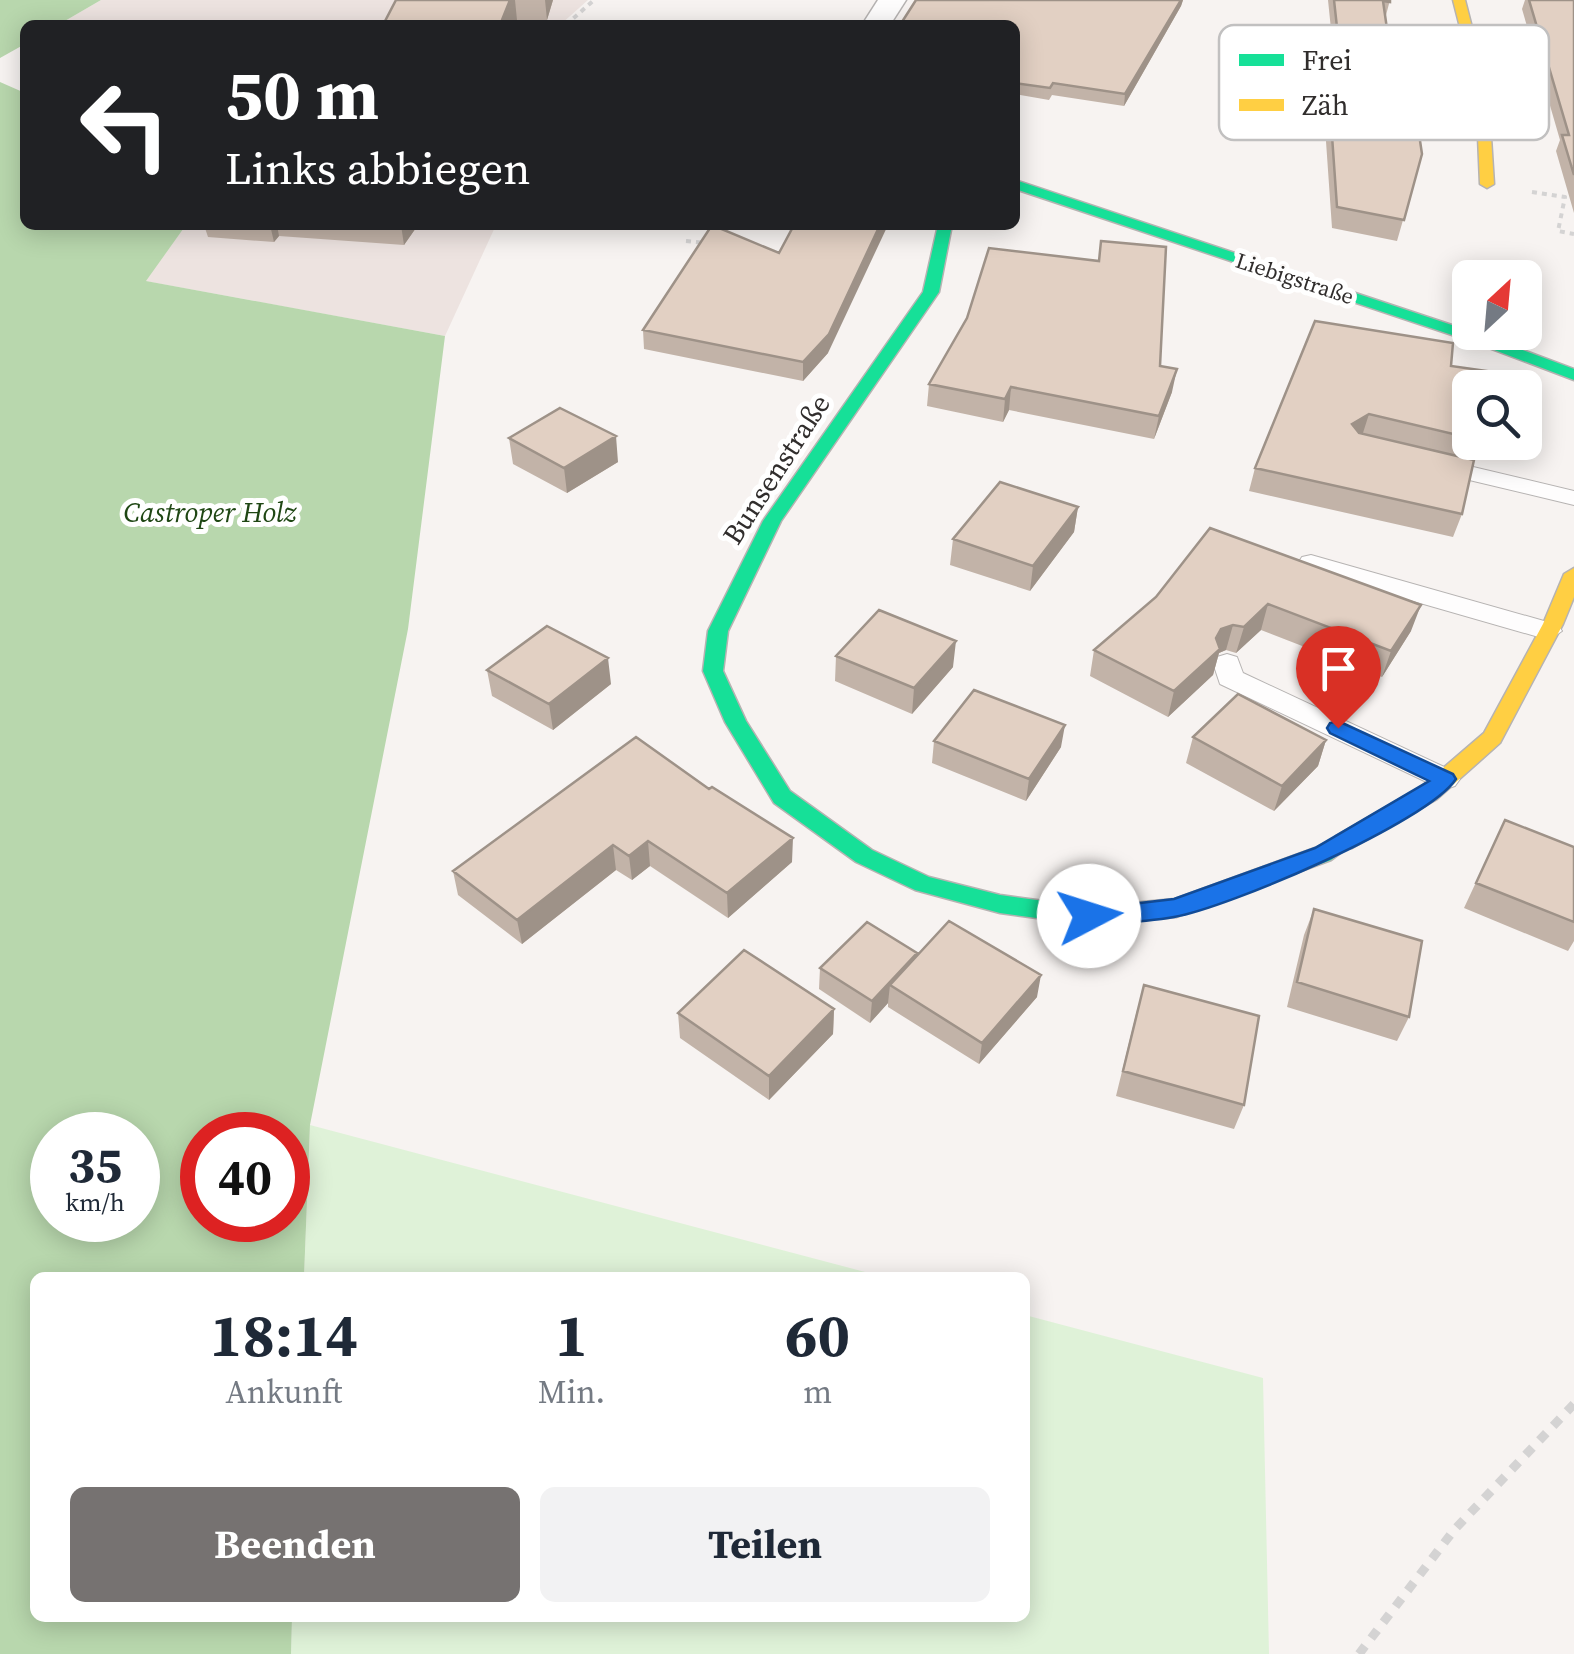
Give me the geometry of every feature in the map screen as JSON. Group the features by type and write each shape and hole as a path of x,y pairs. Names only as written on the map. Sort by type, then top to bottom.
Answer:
{"street":[{"path":"1459,0 1465,25"},
{"path":"1484,140 1486,184"},
{"name":"Liebigstraße","path":"1020,186 1482,340 1574,376"},
{"name":"Bunsenstraße","path":"945,230 932,292 772,521 718,631 713,672 736,722 782,797 864,856 923,884 1000,904 1089,916 1176,908 1323,854 1429,793 1492,738 1549,631 1574,574"}],"lane":[{"path":"1400,456 1574,498"},
{"path":"1311,563 1549,631"},
{"path":"1227,663 1230,678 1445,779"}],"path":[{"path":"572,20 594,0"},
{"path":"1486,184 1564,197 1558,231 1574,234"},
{"path":"686,240 720,245"},
{"path":"1359,1654 1454,1530 1574,1404"}],"shaded area":[{"path":"101,0 588,0 566,20 67,20"},
{"path":"182,230 494,230 445,336 145,281"}],"green space":[{"path":"0,0 101,0 67,20 20,20 20,47 0,58"},
{"name":"Castroper Holz","path":"0,82 20,91 20,230 182,230 146,281 445,336 408,629 310,1125 310,1112 180,1112 180,1242 305,1242 304,1272 30,1272 30,1622 292,1622 291,1654 0,1654"},
{"path":"310,1125 865,1272 304,1272 305,1242 310,1242"},
{"path":"1030,1316 1263,1378 1269,1654 291,1654 292,1622 1030,1622"}],"building":[{"path":"396,0 510,0 502,20 386,20"},
{"path":"916,0 1181,0 1125,94 1053,83 1050,88 1020,84 1020,20 903,20"},
{"path":"1334,0 1390,0 1383,1 1386,25 1337,25"},
{"path":"1529,0 1574,0 1574,175 1562,135 1569,135 1549,68 1549,25 1536,25"},
{"path":"1332,140 1420,140 1422,154 1404,220 1337,207"},
{"path":"709,230 724,230 779,253 791,230 878,230 829,334 803,362 643,330"},
{"path":"1101,241 1166,247 1160,366 1177,369 1159,416 1011,387 1005,399 929,384 967,318 989,248 1099,261"},
{"path":"1315,321 1452,343 1451,366 1480,370 1452,370 1452,434 1369,414 1352,424 1359,433 1452,455 1452,460 1474,460 1462,514 1255,468"},
{"path":"560,408 616,436 564,468 509,438"},
{"path":"1000,482 1078,507 1033,566 953,539"},
{"path":"1210,528 1421,605 1391,651 1268,604 1244,627 1221,629 1216,638 1220,649 1174,691 1094,650 1156,597"},
{"path":"879,610 956,641 914,688 836,656"},
{"path":"547,626 608,658 549,704 487,670"},
{"path":"974,690 1065,725 1029,779 934,741"},
{"path":"1238,694 1326,740 1282,786 1193,737"},
{"path":"636,737 709,789 712,787 793,838 727,893 648,841 629,856 613,845 517,920 453,871"},
{"path":"1505,820 1574,847 1574,922 1476,883"},
{"path":"1314,909 1422,941 1409,1017 1297,982"},
{"path":"949,921 1041,975 982,1043 890,985"},
{"path":"867,922 917,953 872,1001 820,968"},
{"path":"744,950 834,1009 769,1076 678,1013"},
{"path":"1144,985 1259,1016 1244,1105 1123,1071"}],"traffic: fast":[{"path":"1020,186 1482,340 1574,375"},
{"path":"944,230 931,292 772,521 718,631 713,671 736,722 782,797 864,856 923,884 1000,904 1089,916 1176,908 1323,854 1344,842"}],"traffic: slow":[{"path":"1459,0 1465,25"},
{"path":"1485,140 1487,184"},
{"path":"1344,842 1429,793 1492,738 1553,624 1574,574"}],"route":[{"path":"1089,916 1176,908 1323,854 1429,793 1445,779 1338,728"}]}
